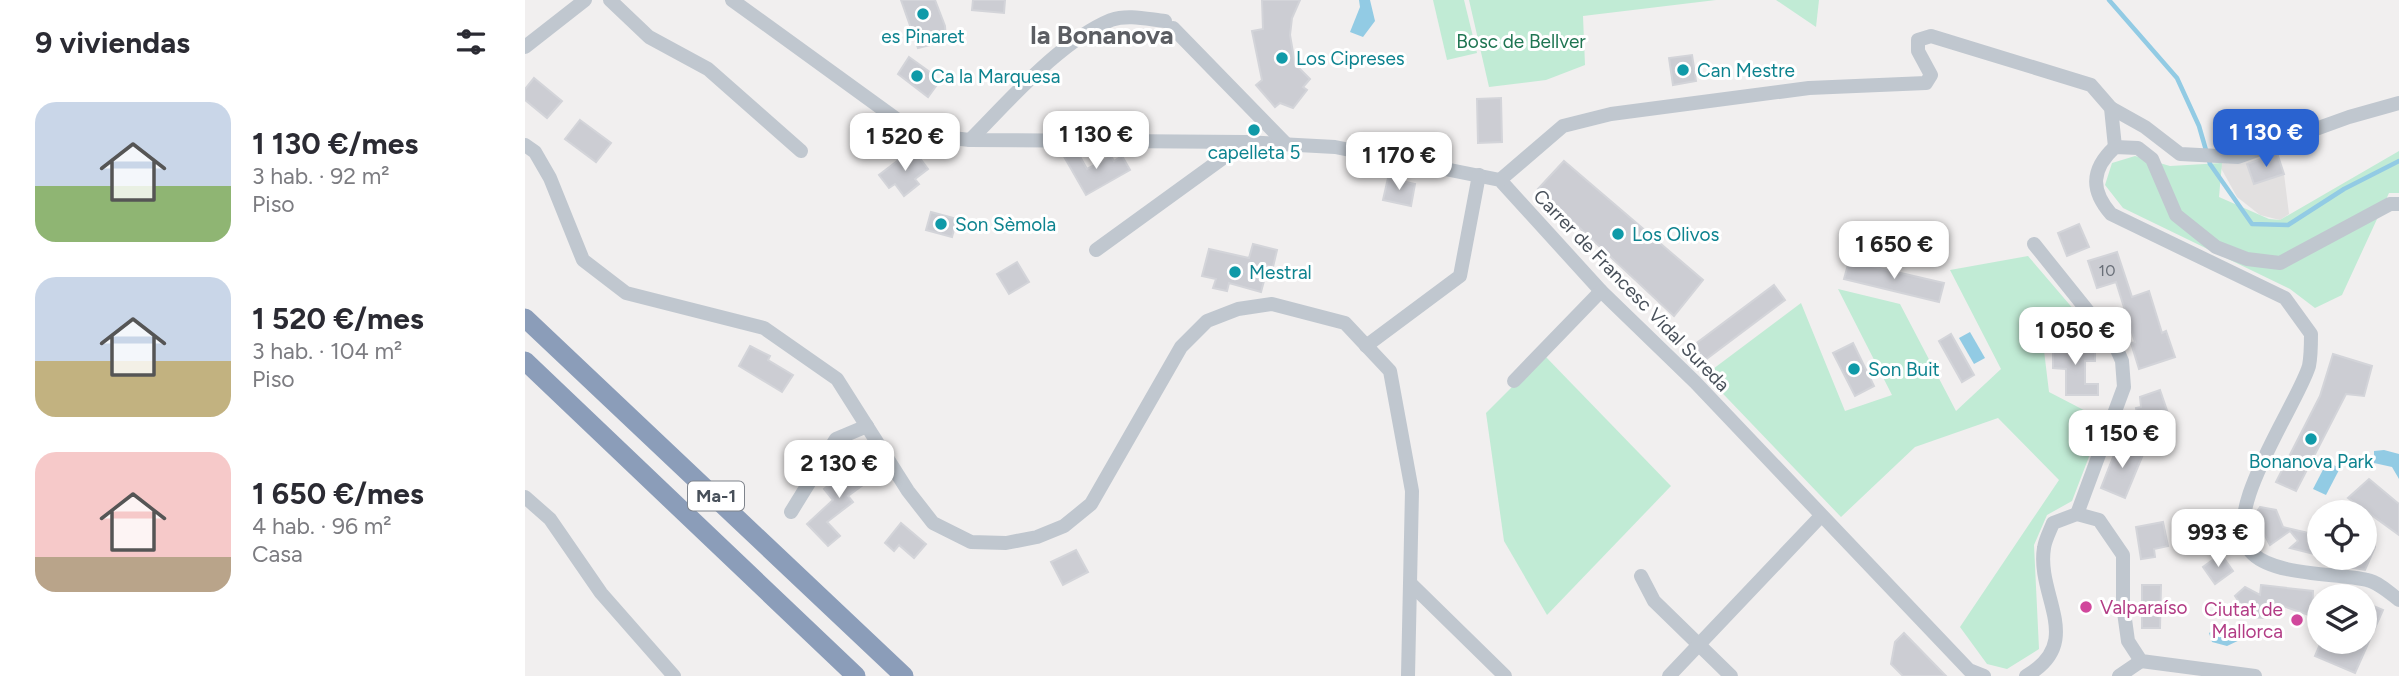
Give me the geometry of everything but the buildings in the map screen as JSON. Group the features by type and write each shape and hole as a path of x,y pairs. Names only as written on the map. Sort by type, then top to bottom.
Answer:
{"highway":[{"name":"Ma-1","path":"525,318 904,676"},
{"name":"Ma-1","path":"525,362 856,676"}],"street":[{"path":"525,47 585,0"},
{"path":"610,0 649,37 708,69 801,151"},
{"path":"732,0 917,134 970,140 1285,143 1335,147 1500,180 1563,126 1611,114 1809,88 1926,83 1931,75 1918,51 1918,40 1931,36 2091,85 2111,108 2145,127 2181,154 2238,157 2399,103"},
{"path":"970,140 1045,65 1112,20 1129,17 1169,24 1285,143"},
{"path":"2111,108 2115,147"},
{"path":"1096,250 1245,142"},
{"path":"525,145 535,152 550,178 583,260 626,293 764,328 837,379 908,491 933,523 971,542 1006,543 1037,537 1064,526 1091,504 1181,347 1207,321 1238,309 1272,304 1345,323 1390,371 1412,491 1408,676"},
{"path":"2399,204 2391,204 2280,263 2247,259 2216,247 2176,215 2152,159 2138,148 2115,147 2100,161 2096,181 2098,199 2111,214 2285,298 2311,334 2309,365 2256,479 2241,518 2243,536 2253,554 2289,570 2370,580 2399,600"},
{"path":"1366,346 1460,276 1479,175"},
{"name":"Carrer de Francesc Vidal Sureda","path":"1500,180 1601,291 1695,382 1820,517 1969,670 1984,676"},
{"path":"2034,244 2115,345 2122,361 2124,387 2077,514"},
{"path":"1514,381 1601,291"},
{"path":"791,512 836,439 867,426"},
{"path":"525,497 550,519 601,593 674,676"},
{"path":"2026,676 2047,660 2057,631 2044,549 2053,523 2077,514 2099,520 2123,555 2123,605 2128,641 2141,661"},
{"path":"1669,676 1820,517"},
{"path":"1641,576 1654,601 1697,646 1731,676"},
{"path":"1412,585 1505,676"},
{"path":"2119,676 2141,661 2255,676"}],"shaded area":[{"path":"2277,151 2284,174 2289,214 2280,220 2260,215 2237,197 2217,161 2244,161"}],"green space":[{"path":"1433,0 1464,0 1477,53 1447,60"},
{"name":"Bosc de Bellver","path":"1469,0 1716,0 1583,16 1585,65 1546,80 1489,87"},
{"path":"1776,0 1819,0 1816,27"},
{"path":"2399,151 2399,193 2389,193 2342,295 2315,308 2290,289 2123,208 2105,185 2112,163 2135,156 2170,166 2222,163 2219,197 2269,219 2280,220"},
{"path":"2028,256 2093,332 2042,334 2049,392 2103,420 2072,501 2047,515 2034,545 2039,649 2007,669 1987,664 1960,627 2059,480 1998,418 1915,447 1841,517 1705,375 1801,303 1845,411 1892,395 1838,289 1900,304 1956,411 2001,369 1950,270"},
{"path":"1544,355 1671,486 1547,615 1504,541 1486,413"}],"water":[{"path":"1359,0 1370,0 1375,21 1363,37 1350,32 1360,7"},
{"path":"1970,332 1985,358 1974,364 1959,338"},
{"path":"2384,450 2399,454 2399,479 2392,467 2374,463 2374,451"},
{"path":"2327,462 2340,468 2326,495 2313,489"},
{"path":"2218,627 2242,634 2244,638 2227,646 2212,642 2209,633"}],"waterway":[{"path":"2109,0 2177,78 2199,126 2210,164 2252,224 2288,225 2344,189 2399,161"}],"place":[{"name":"es Pinaret","path":"923,14"},
{"name":"Los Cipreses","path":"1282,58"},
{"name":"Can Mestre","path":"1683,70"},
{"name":"Ca la Marquesa","path":"917,76"},
{"name":"capelleta 5","path":"1254,130"},
{"name":"Son Sèmola","path":"941,224"},
{"name":"Los Olivos","path":"1618,234"},
{"name":"Mestral","path":"1235,272"},
{"name":"Son Buit","path":"1854,369"},
{"name":"Bonanova Park","path":"2311,439"},
{"name":"Valparaíso","path":"2086,607"},
{"name":"Ciutat de Mallorca","path":"2297,620"}],"district":[{"name":"la Bonanova","path":"1102,35"}]}
